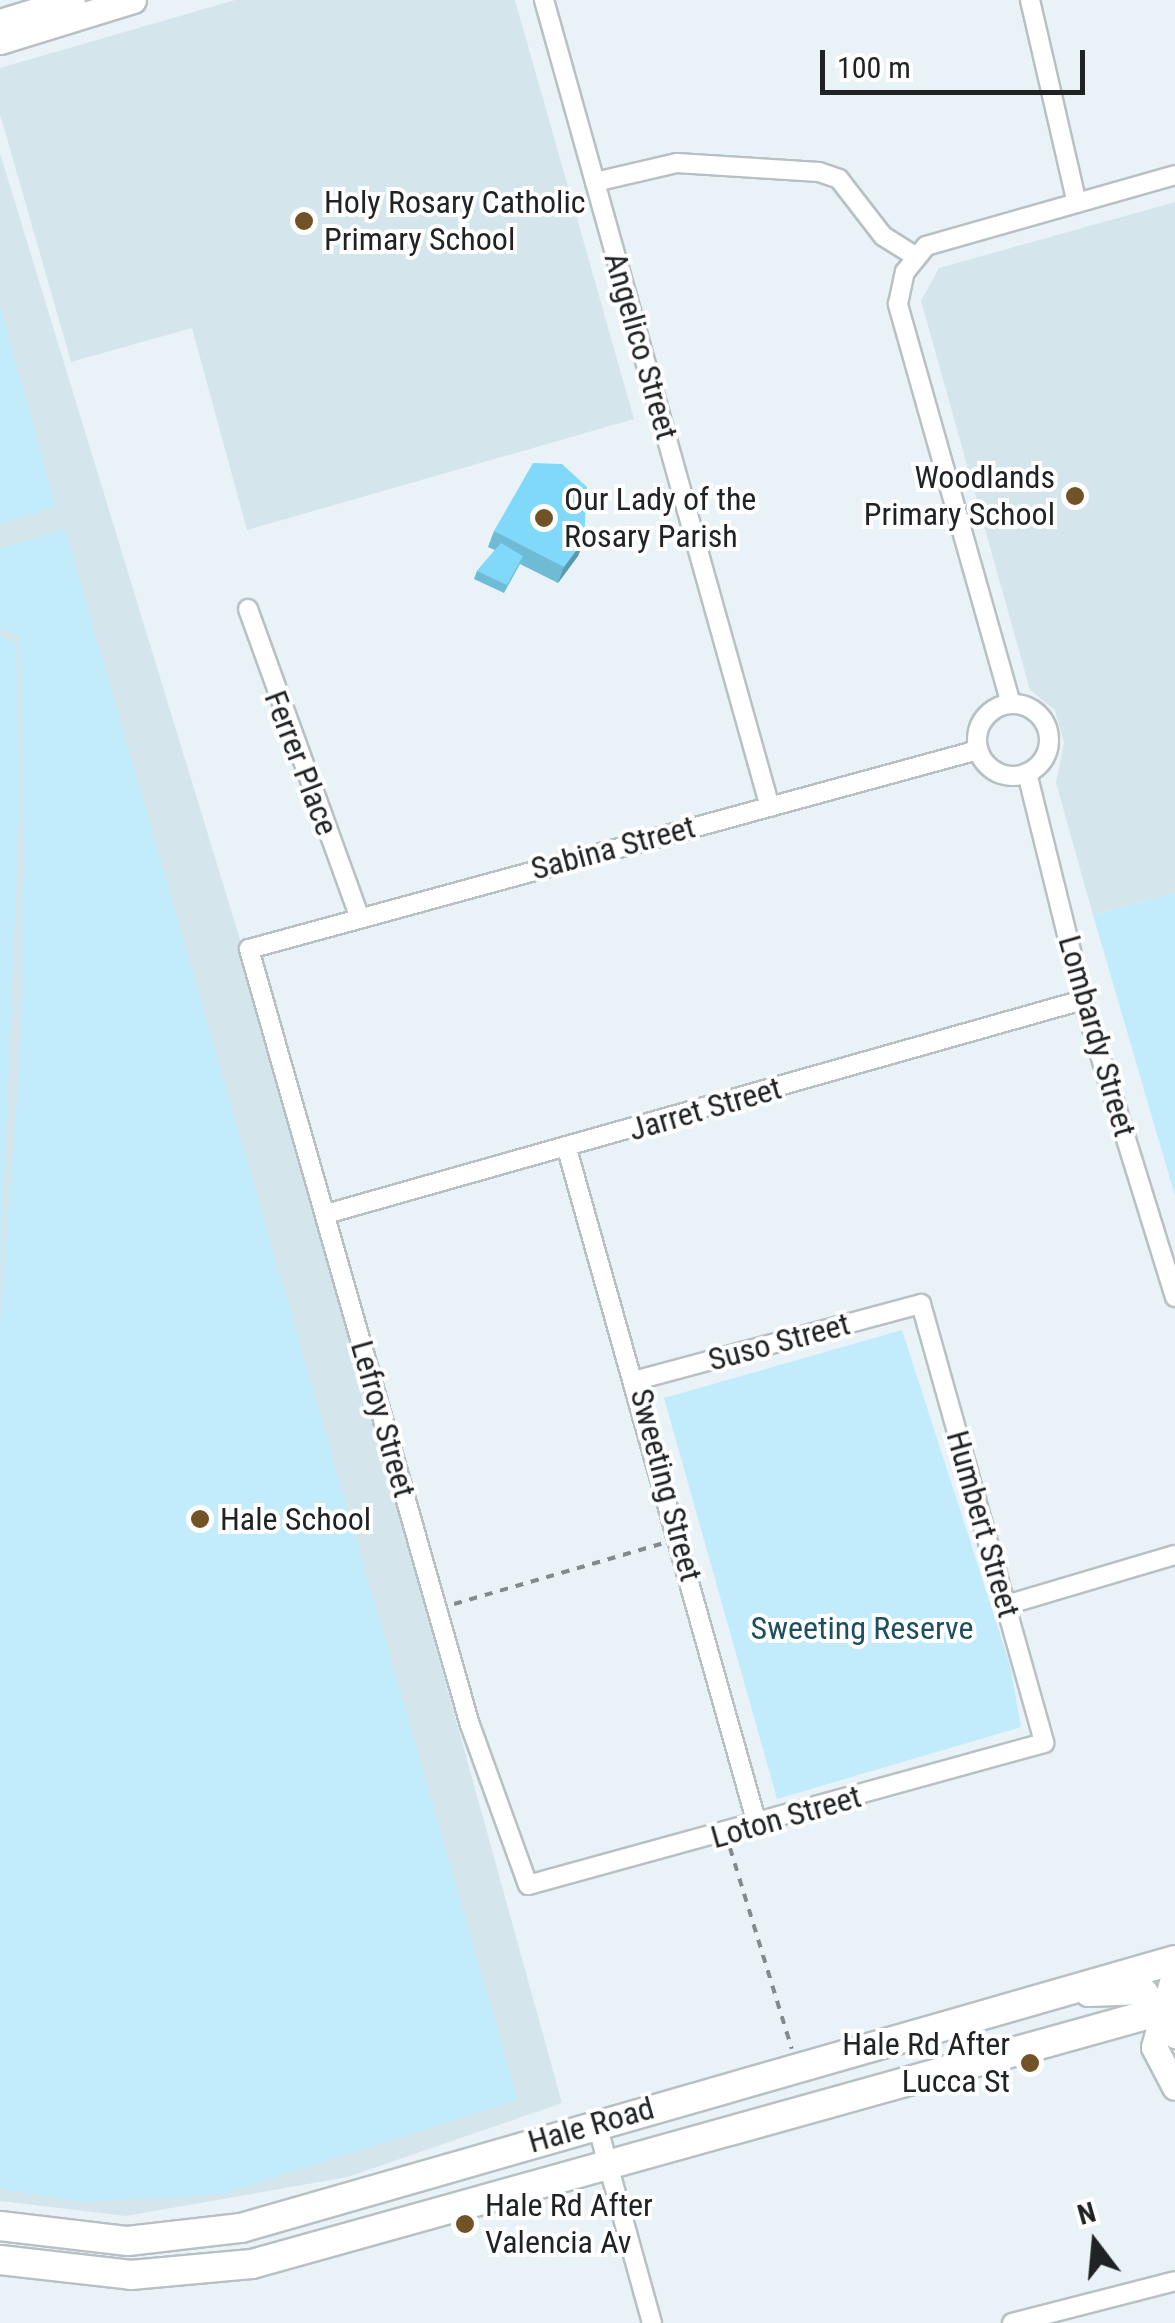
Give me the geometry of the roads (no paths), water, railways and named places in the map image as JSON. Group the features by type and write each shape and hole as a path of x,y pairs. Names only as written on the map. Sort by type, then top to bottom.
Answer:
{"main road":[{"name":"Hale Road","path":"0,2226 128,2240 241,2228 596,2121 1175,1960"},
{"name":"Hale Road","path":"0,2260 131,2275 252,2264 364,2240 608,2163 1167,2010"}],"street":[{"path":"0,22 81,4 134,0"},
{"name":"Angelico Street","path":"544,0 770,807"},
{"path":"0,41 81,4"},
{"path":"1027,5 1077,203"},
{"path":"594,182 677,163 819,172 839,179 883,236 914,255 1175,175"},
{"path":"914,255 898,304 1011,704"},
{"name":"Ferrer Place","path":"248,609 358,916"},
{"path":"1011,704 1034,710 1048,730 1047,753 1027,773 1000,773 978,750 984,718 1011,704"},
{"name":"Sabina Street","path":"249,949 358,916 978,750"},
{"name":"Lombardy Street","path":"1027,773 1083,1000 1175,1297"},
{"name":"Lefroy Street","path":"249,949 437,1609 528,1885"},
{"name":"Jarret Street","path":"326,1214 1083,1000"},
{"name":"Sweeting Street","path":"567,1148 638,1380 758,1824"},
{"name":"Suso Street","path":"638,1380 922,1304"},
{"name":"Humbert Street","path":"922,1304 1044,1743"},
{"path":"1006,1605 1175,1556"},
{"name":"Loton Street","path":"528,1885 726,1834 1044,1743"},
{"path":"1175,1971 1154,2048 1175,2087"},
{"path":"1048,1996 1134,1989 1167,2010 1175,2035"},
{"path":"596,2121 652,2323"},
{"path":"1012,2323 1175,2282"}],"place":[{"name":"Holy Rosary Catholic Primary School","path":"304,221"},
{"name":"Woodlands Primary School","path":"1075,496"},
{"name":"Our Lady of the Rosary Parish","path":"544,518"},
{"name":"Hale School","path":"200,1519"},
{"name":"Hale Rd After Lucca St","path":"1030,2063"},
{"name":"Hale Rd After Valencia Av","path":"465,2224"}],"park label":[{"name":"Sweeting Reserve","path":"862,1628"}]}
